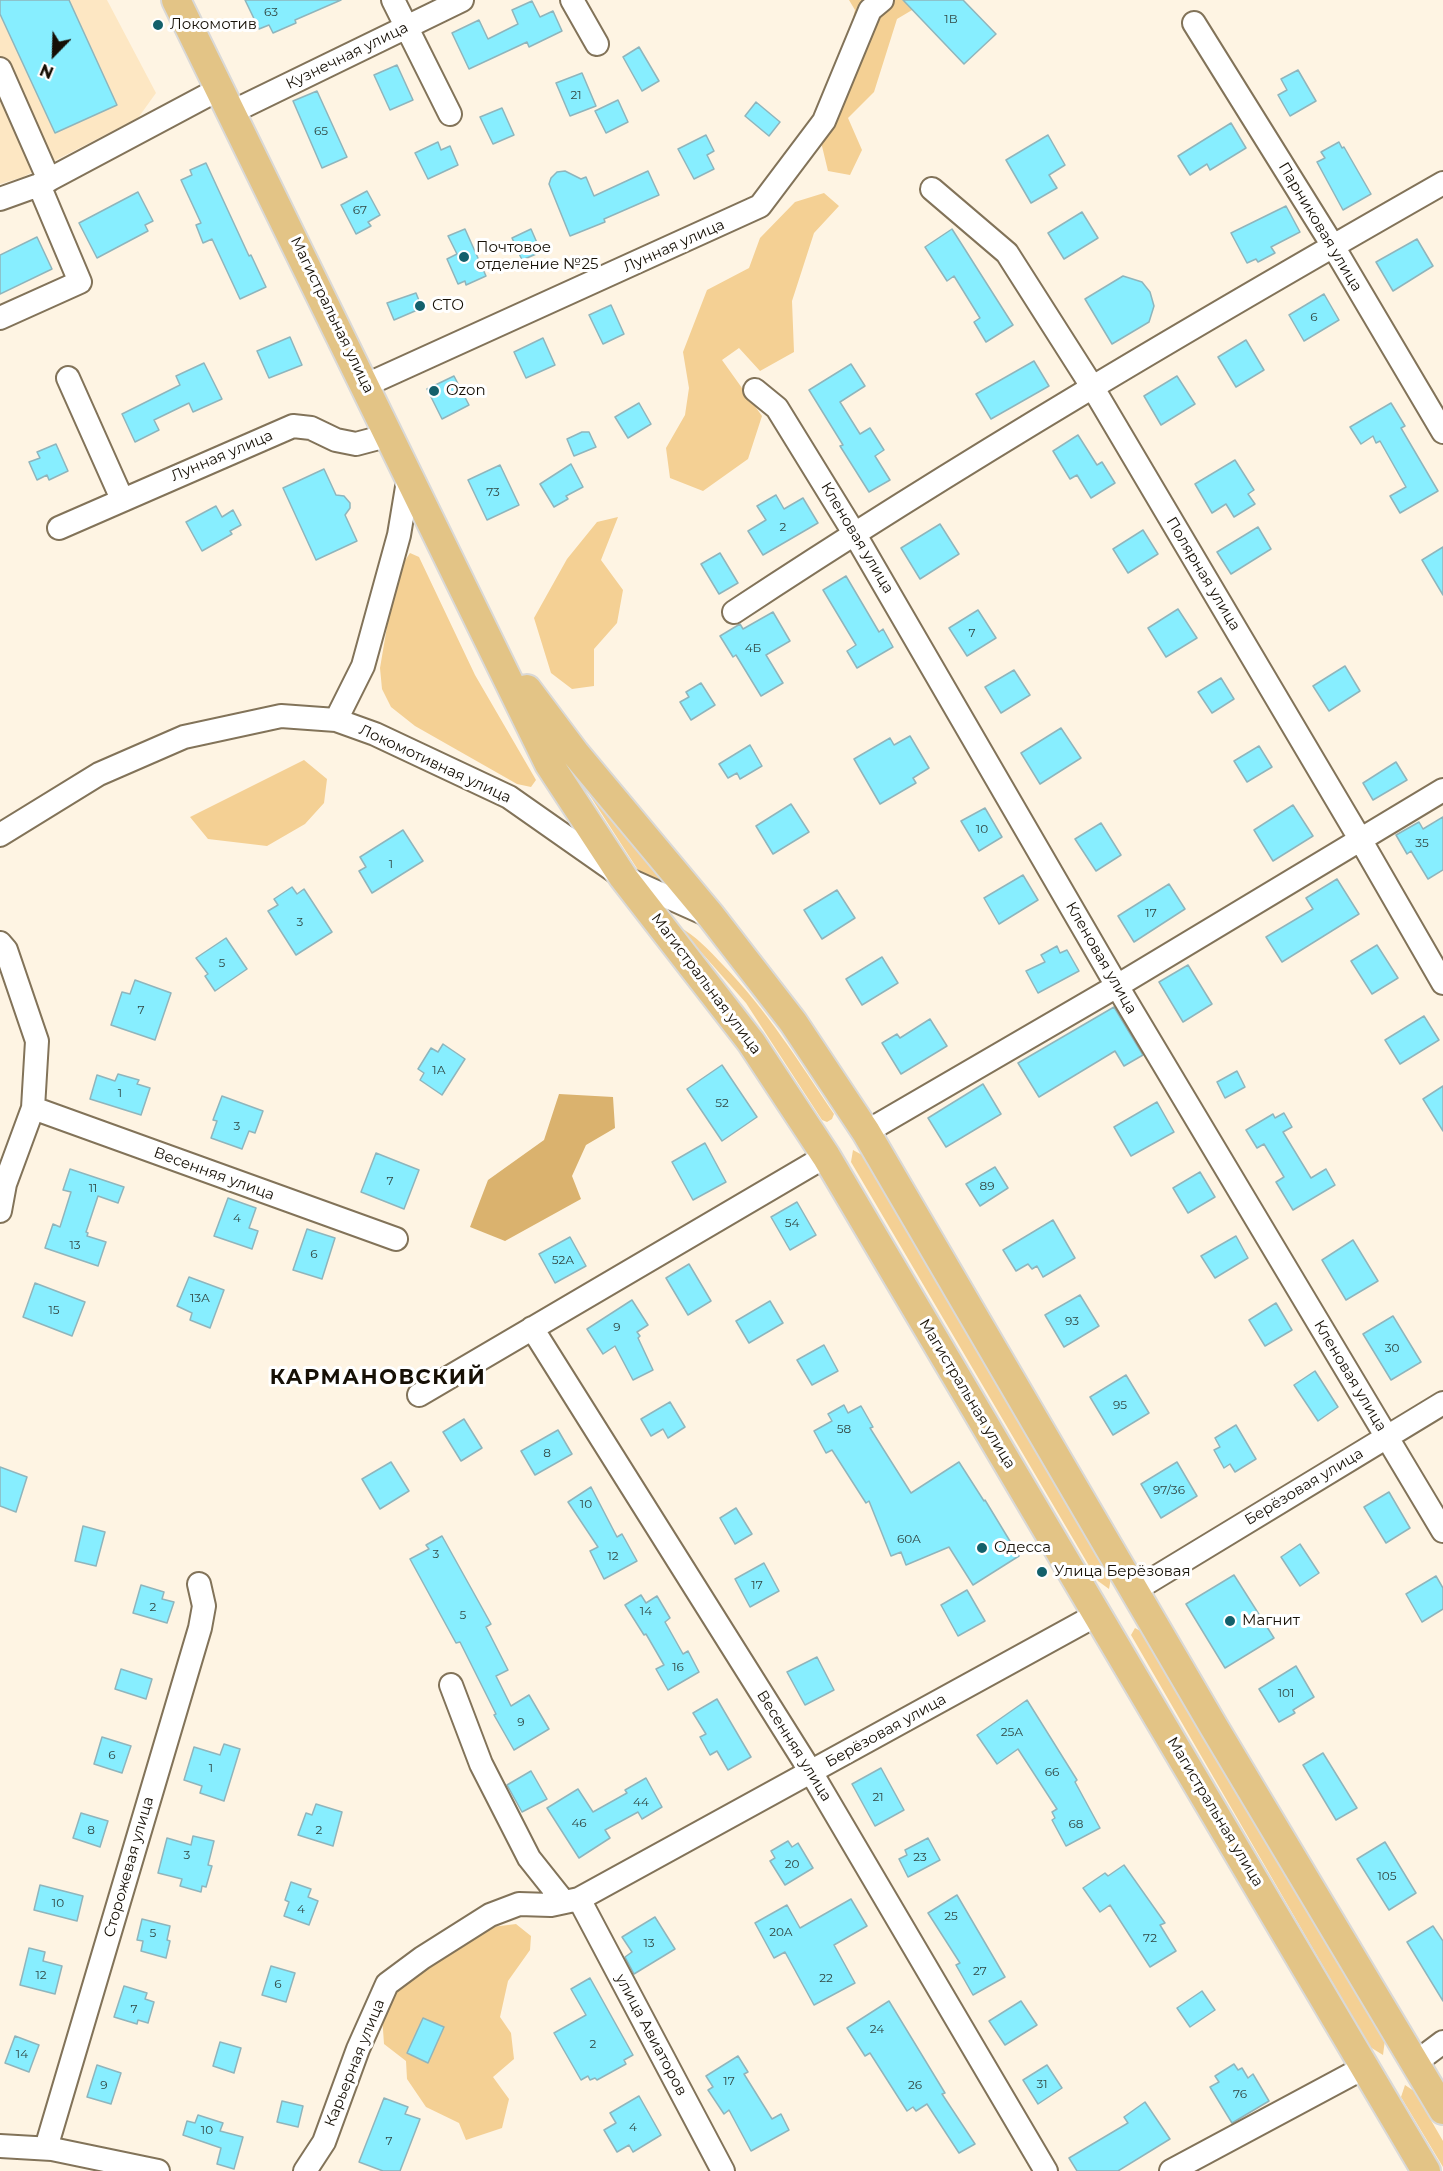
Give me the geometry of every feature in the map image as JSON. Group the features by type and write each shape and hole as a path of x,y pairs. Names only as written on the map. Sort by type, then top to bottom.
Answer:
{"main road":[{"name":"Магистральная улица","path":"176,0 366,385 549,764 624,877 751,1042 826,1156 1426,2171"},
{"name":"Магистральная улица","path":"485,632 575,753 711,916 794,1022 866,1132 1443,2110"},
{"path":"826,1156 866,1132"},
{"path":"1098,1614 1135,1590"},
{"path":"1370,2076 1415,2063"}],"street":[{"path":"393,0 450,114"},
{"name":"Кузнечная улица","path":"0,199 44,183 226,100 406,27 462,0"},
{"path":"572,0 597,44"},
{"name":"Лунная улица","path":"366,385 760,207 824,121 870,3"},
{"name":"Парниковая улица","path":"1194,23 1333,246 1443,432"},
{"path":"0,69 81,282 0,318"},
{"path":"734,612 855,532 1093,388 1443,183"},
{"name":"Полярная улица","path":"932,189 1007,253 1093,388 1443,983"},
{"path":"68,378 122,499"},
{"name":"Кленовая улица","path":"755,390 777,408 855,532 1117,986 1443,1531"},
{"name":"Лунная улица","path":"58,528 293,426 311,428 336,440 356,444 390,435"},
{"path":"336,720 363,666 399,535 409,475"},
{"name":"Локомотивная улица","path":"0,835 99,774 184,736 281,716 336,720 375,734 509,797 624,877 711,916"},
{"path":"866,1132 1117,986 1443,790"},
{"path":"0,943 6,950 37,1041 33,1108 5,1184 0,1211"},
{"name":"Весенняя улица","path":"33,1108 396,1239"},
{"path":"419,1395 826,1156"},
{"name":"Весенняя улица","path":"532,1328 811,1773 1046,2171"},
{"name":"Берёзовая улица","path":"1135,1590 1443,1403"},
{"name":"Сторожевая улица","path":"46,2148 200,1628 204,1606 199,1584"},
{"name":"Берёзовая улица","path":"572,1901 811,1773 1098,1614"},
{"name":"улица Авиаторов","path":"451,1685 481,1764 529,1858 572,1901 723,2171"},
{"name":"Карьерная улица","path":"305,2171 324,2142 358,2049 387,1984 422,1958 490,1915 519,1904 551,1905 572,1901"},
{"path":"1415,2063 1443,2042"},
{"path":"1171,2171 1370,2076"},
{"path":"0,2145 46,2148 158,2171"}],"shaded area":[{"path":"0,0 107,0 156,93 138,118 23,177 0,184"},
{"path":"849,0 929,0 897,19 874,92 848,118 862,150 850,175 828,171 821,142 855,10"},
{"path":"824,193 839,206 814,233 792,301 794,352 760,371 739,348 722,360 762,416 748,459 703,491 670,478 666,448 685,415 689,388 683,352 707,290 749,268 760,238 795,202"},
{"path":"618,517 601,560 623,590 617,623 594,649 594,686 572,689 551,673 534,618 567,559 597,522"},
{"path":"410,553 419,557 475,675 536,780 531,787 517,784 415,726 391,707 382,689 380,668 391,603 402,565"},
{"path":"304,760 327,779 324,803 305,824 267,846 208,839 190,817"},
{"path":"576,774 674,888 638,870"},
{"path":"678,926 691,934 707,949 754,1000 834,1114 832,1119 827,1122 822,1120 746,1003"},
{"path":"559,1094 613,1097 615,1128 586,1145 572,1176 581,1199 505,1241 470,1227 488,1180 544,1140"},
{"path":"853,1150 864,1156 1111,1578 1109,1589 1098,1581 851,1162"},
{"path":"1135,1628 1144,1633 1385,2040 1383,2055 1370,2047 1131,1635"},
{"path":"516,1924 531,1936 530,1950 508,1981 500,2017 511,2033 514,2059 493,2077 509,2099 502,2128 466,2140 459,2123 426,2107 407,2079 406,2061 384,2044 382,2015 396,1990 454,1947 492,1927"},
{"path":"1405,2085 1414,2091 1443,2141 1443,2167 1401,2097"}],"building":[{"path":"0,0 69,0 117,105 55,133 0,14"},
{"path":"245,0 341,0 295,20 296,23 273,33 269,25 259,29"},
{"path":"903,0 963,0 996,34 964,64"},
{"path":"532,1 540,17 553,11 562,31 529,47 527,42 469,69 452,33 479,20 488,39 518,24 512,10"},
{"path":"639,47 659,81 642,91 623,57"},
{"path":"397,65 413,100 390,110 374,75"},
{"path":"1298,70 1316,101 1290,116 1278,95 1287,90 1281,79"},
{"path":"582,73 596,106 570,116 556,83"},
{"path":"317,91 347,157 322,168 293,101"},
{"path":"618,100 628,122 606,133 595,111"},
{"path":"756,102 780,122 769,136 745,116"},
{"path":"502,108 514,135 493,144 480,117"},
{"path":"1231,123 1246,148 1210,170 1207,164 1190,175 1178,156"},
{"path":"706,135 714,151 707,155 714,169 694,179 678,149"},
{"path":"1048,135 1065,165 1049,175 1057,188 1031,203 1006,160"},
{"path":"438,142 441,150 450,146 458,165 428,179 415,153"},
{"path":"1339,142 1371,194 1343,210 1317,162 1325,158 1321,152"},
{"path":"206,163 249,256 251,255 266,287 240,299 212,239 203,243 196,225 201,223 181,180 192,175 190,170"},
{"path":"565,171 581,179 586,177 594,196 648,171 659,195 604,219 605,222 570,236 549,184 557,172"},
{"path":"367,191 380,215 368,222 371,226 356,234 341,205"},
{"path":"138,192 153,221 145,225 148,231 97,258 79,223"},
{"path":"1286,206 1300,232 1271,247 1275,253 1258,262 1256,259 1247,263 1231,233"},
{"path":"1082,212 1098,238 1064,259 1048,233"},
{"name":"Почтовое отделение №25","path":"465,229 486,276 466,285 465,281 458,284 447,259 457,254 448,236"},
{"path":"531,229 541,252 522,260 512,238"},
{"path":"952,229 1013,325 986,342 974,322 980,318 954,276 947,281 925,247"},
{"path":"37,237 52,269 0,294 0,255"},
{"path":"1417,239 1433,266 1393,291 1376,262"},
{"path":"1123,276 1142,282 1150,292 1154,306 1149,322 1112,344 1085,299"},
{"path":"416,293 422,308 394,320 387,303"},
{"path":"1324,294 1339,320 1304,341 1289,315"},
{"path":"611,305 624,334 603,344 589,315"},
{"path":"290,337 302,365 269,378 257,351"},
{"path":"543,338 555,365 526,378 514,352"},
{"path":"1246,340 1264,370 1236,387 1218,357"},
{"path":"1034,361 1049,386 991,419 976,394"},
{"path":"204,363 222,399 193,412 189,403 154,420 159,430 135,442 122,414 180,385 176,376"},
{"path":"851,364 865,386 840,402 860,434 870,428 884,450 875,456 890,480 869,492 809,390"},
{"path":"454,376 469,405 442,419 427,389"},
{"path":"1177,376 1195,404 1161,425 1144,396"},
{"path":"639,403 651,424 628,438 615,417"},
{"path":"1391,403 1405,426 1401,428 1438,491 1400,513 1390,496 1406,487 1380,441 1376,443 1373,436 1361,444 1350,427"},
{"path":"582,432 589,432 596,447 574,456 567,439"},
{"path":"1078,435 1097,465 1102,462 1115,483 1091,498 1077,475 1070,479 1053,451"},
{"path":"56,444 68,471 49,480 47,475 37,480 29,462 40,458 37,452"},
{"path":"1235,460 1254,490 1248,494 1255,504 1234,517 1226,504 1212,513 1195,484"},
{"path":"571,464 583,487 566,496 568,499 554,507 540,484"},
{"path":"500,465 519,505 487,520 468,480"},
{"path":"324,469 336,495 344,496 350,503 350,508 345,515 357,541 316,560 283,488"},
{"path":"776,495 784,509 803,498 818,523 763,555 748,531 766,520 757,506"},
{"path":"216,506 222,517 233,510 241,525 230,531 232,534 202,551 186,522"},
{"path":"940,524 959,554 920,579 901,548"},
{"path":"1258,527 1271,549 1231,574 1217,552"},
{"path":"1143,530 1158,554 1128,573 1113,549"},
{"path":"1443,547 1443,595 1422,560"},
{"path":"720,553 738,583 719,594 701,564"},
{"path":"846,576 879,632 883,629 893,647 857,668 847,651 856,645 823,590"},
{"path":"1178,609 1197,638 1166,657 1148,628"},
{"path":"978,610 996,638 967,656 949,628"},
{"path":"773,612 790,641 766,655 783,683 761,696 736,655 733,657 720,636 740,624 743,629"},
{"path":"1345,666 1360,691 1329,711 1313,686"},
{"path":"1014,670 1030,695 1001,713 985,687"},
{"path":"1221,678 1234,699 1212,713 1198,692"},
{"path":"701,683 715,705 691,720 680,702 689,697 686,692"},
{"path":"1061,728 1081,758 1040,784 1021,753"},
{"path":"910,736 929,768 913,778 916,783 880,804 854,759 890,738 894,745"},
{"path":"750,745 762,766 740,779 737,773 728,778 719,764"},
{"path":"1259,746 1272,767 1247,782 1234,761"},
{"path":"1396,762 1407,780 1373,800 1363,783"},
{"path":"791,804 809,832 773,854 756,826"},
{"path":"1293,805 1313,836 1273,861 1254,830"},
{"path":"985,808 1002,837 979,851 961,821"},
{"path":"1443,817 1443,870 1428,879 1411,851 1407,854 1396,835 1419,822 1423,829"},
{"path":"1101,823 1121,855 1096,871 1075,839"},
{"path":"403,830 423,861 372,893 359,871 366,867 360,857"},
{"path":"1023,875 1038,900 999,924 984,898"},
{"path":"1337,879 1359,914 1282,962 1266,937 1313,909 1306,898"},
{"path":"1169,884 1185,909 1134,942 1118,916"},
{"path":"292,887 297,894 304,889 332,932 296,955 268,911 278,905 274,899"},
{"path":"837,890 855,918 822,939 804,910"},
{"path":"226,938 247,969 215,991 205,976 208,974 196,958"},
{"path":"1377,945 1398,978 1372,994 1351,961"},
{"path":"1057,946 1060,953 1067,950 1079,971 1038,993 1026,971 1045,962 1041,955"},
{"path":"882,957 898,983 862,1005 846,979"},
{"path":"1188,965 1212,1004 1183,1022 1159,982"},
{"path":"135,980 171,993 155,1040 111,1025 122,992 130,994"},
{"path":"1114,1007 1143,1055 1124,1066 1115,1051 1039,1097 1018,1063"},
{"path":"1424,1016 1439,1040 1400,1064 1385,1040"},
{"path":"930,1019 947,1046 901,1074 882,1043 897,1034 900,1038"},
{"path":"443,1044 465,1059 442,1095 420,1080 424,1073 418,1069 431,1048 438,1052"},
{"path":"722,1065 757,1117 722,1141 687,1089"},
{"path":"1237,1071 1245,1087 1225,1098 1217,1082"},
{"path":"118,1074 139,1080 137,1084 150,1088 141,1115 90,1099 97,1075 115,1081"},
{"path":"983,1084 1001,1114 946,1147 928,1118"},
{"path":"1443,1086 1443,1131 1423,1099"},
{"path":"222,1096 263,1111 255,1133 249,1131 242,1149 211,1138 217,1121 213,1120"},
{"path":"1157,1102 1174,1132 1131,1156 1114,1127"},
{"path":"1284,1113 1292,1127 1283,1132 1311,1178 1326,1169 1335,1185 1293,1210 1276,1182 1284,1177 1264,1144 1257,1148 1246,1130 1273,1114 1275,1118"},
{"path":"705,1143 726,1182 693,1200 672,1162"},
{"path":"376,1153 419,1170 404,1209 361,1192"},
{"path":"995,1167 1008,1188 980,1206 966,1184"},
{"path":"70,1169 124,1187 118,1203 98,1196 86,1232 87,1236 106,1242 98,1266 45,1248 53,1224 60,1227 71,1192 63,1190"},
{"path":"1200,1172 1215,1197 1188,1213 1173,1188"},
{"path":"228,1198 256,1208 249,1228 258,1231 252,1249 214,1236"},
{"path":"797,1202 816,1235 790,1250 771,1217"},
{"path":"1053,1220 1075,1258 1043,1277 1037,1266 1032,1269 1028,1264 1016,1271 1003,1250"},
{"path":"307,1229 335,1238 322,1279 293,1270"},
{"path":"1236,1236 1248,1258 1215,1278 1201,1256"},
{"path":"570,1237 586,1266 555,1283 539,1254"},
{"path":"1353,1240 1378,1281 1346,1300 1322,1260"},
{"path":"689,1264 711,1301 688,1315 666,1278"},
{"path":"189,1277 224,1290 210,1328 190,1320 192,1313 177,1306"},
{"path":"35,1283 85,1302 72,1336 23,1317"},
{"path":"1080,1295 1099,1326 1064,1347 1045,1315"},
{"path":"632,1300 648,1325 637,1332 653,1370 633,1380 615,1346 603,1354 587,1329"},
{"path":"770,1301 783,1323 749,1343 736,1321"},
{"path":"1276,1303 1292,1330 1265,1346 1249,1320"},
{"path":"1393,1316 1421,1362 1391,1380 1363,1334"},
{"path":"824,1345 838,1371 812,1385 797,1360"},
{"path":"1315,1371 1338,1407 1318,1421 1294,1385"},
{"path":"1126,1375 1149,1413 1113,1435 1090,1397"},
{"path":"670,1402 685,1427 668,1438 663,1429 651,1436 641,1419"},
{"path":"844,1405 848,1413 861,1406 873,1427 870,1428 911,1493 959,1462 1019,1556 973,1585 949,1547 906,1565 901,1552 891,1556 869,1501 866,1503 832,1450 826,1453 814,1431 832,1421 828,1414"},
{"path":"464,1419 482,1448 461,1461 443,1432"},
{"path":"1236,1425 1256,1459 1235,1472 1230,1464 1224,1468 1214,1450 1220,1447 1215,1438"},
{"path":"558,1430 572,1454 535,1475 521,1451"},
{"path":"391,1462 409,1491 380,1509 362,1479"},
{"path":"1177,1462 1197,1496 1161,1518 1141,1484"},
{"path":"0,1467 27,1477 16,1512 0,1506"},
{"path":"591,1487 617,1537 622,1534 637,1561 604,1579 590,1551 598,1547 568,1502"},
{"path":"1389,1492 1410,1528 1386,1543 1364,1507"},
{"path":"736,1508 752,1534 735,1544 720,1518"},
{"path":"83,1526 105,1532 96,1566 75,1561"},
{"path":"442,1536 491,1624 486,1627 508,1670 496,1676 511,1706 529,1695 549,1729 514,1750 494,1715 496,1714 460,1642 456,1643 410,1559 429,1549 426,1545"},
{"path":"1300,1544 1319,1573 1300,1586 1281,1557"},
{"path":"764,1563 779,1591 750,1607 735,1579"},
{"name":"Магнит","path":"1234,1575 1274,1638 1225,1668 1186,1604"},
{"path":"1436,1576 1443,1588 1443,1609 1422,1622 1406,1594"},
{"path":"141,1585 164,1592 162,1599 174,1602 167,1623 133,1613"},
{"path":"967,1590 985,1621 958,1636 941,1605"},
{"path":"641,1595 646,1603 657,1596 670,1618 665,1622 683,1654 688,1651 699,1672 668,1690 656,1669 664,1665 646,1634 644,1635 625,1605"},
{"path":"817,1657 834,1690 805,1705 787,1672"},
{"path":"1296,1666 1314,1697 1293,1710 1295,1713 1279,1722 1259,1689"},
{"path":"121,1669 152,1679 146,1699 115,1689"},
{"path":"717,1699 751,1757 728,1770 717,1751 710,1755 700,1737 706,1734 693,1713"},
{"path":"1027,1700 1077,1780 1075,1782 1100,1828 1066,1846 1052,1820 1055,1818 1052,1812 1057,1809 1018,1749 997,1764 977,1735"},
{"path":"102,1737 131,1746 122,1773 94,1764"},
{"path":"224,1744 240,1749 224,1801 200,1793 202,1786 184,1780 194,1747 220,1755"},
{"path":"1323,1753 1357,1808 1336,1820 1303,1765"},
{"path":"881,1768 904,1810 875,1826 852,1784"},
{"path":"531,1771 547,1799 522,1812 507,1785"},
{"path":"646,1778 662,1807 642,1819 638,1812 605,1830 610,1838 579,1858 547,1808 578,1789 593,1812 627,1793 625,1790"},
{"path":"316,1804 342,1812 333,1846 298,1835 306,1813 312,1815"},
{"path":"81,1813 108,1821 100,1847 73,1838"},
{"path":"193,1836 214,1841 208,1865 212,1866 206,1887 202,1886 201,1892 180,1886 182,1879 158,1873 167,1838 191,1845"},
{"path":"928,1838 940,1860 908,1877 899,1859 907,1855 905,1850"},
{"path":"788,1841 792,1847 798,1843 813,1868 785,1885 770,1861 775,1858 771,1851"},
{"path":"1385,1842 1416,1893 1389,1910 1357,1859"},
{"path":"1124,1865 1165,1923 1160,1925 1176,1951 1150,1967 1110,1905 1100,1912 1083,1888 1105,1873 1108,1876"},
{"path":"291,1882 311,1889 308,1897 318,1901 309,1925 284,1916 289,1902 285,1900"},
{"path":"40,1885 83,1896 77,1921 34,1910"},
{"path":"957,1895 1005,1977 973,1995 956,1965 960,1963 928,1913"},
{"path":"851,1899 867,1926 834,1945 855,1983 814,2005 785,1952 774,1958 755,1923 787,1905 800,1928"},
{"path":"655,1917 675,1949 634,1974 625,1957 632,1952 622,1937"},
{"path":"142,1919 170,1926 167,1940 170,1941 166,1958 141,1951 143,1941 137,1940"},
{"path":"1433,1926 1443,1941 1443,2001 1407,1942"},
{"path":"29,1948 45,1952 43,1961 62,1966 55,1994 20,1985"},
{"path":"271,1966 295,1973 286,2002 262,1995"},
{"path":"590,1978 633,2055 624,2060 626,2064 597,2080 595,2078 590,2080 588,2076 581,2080 554,2033 586,2015 571,1989"},
{"path":"124,1986 147,1993 145,1999 154,2002 148,2023 138,2020 137,2024 114,2017"},
{"path":"1202,1991 1215,2010 1190,2027 1177,2008"},
{"path":"889,2001 945,2093 942,2094 975,2144 959,2153 927,2104 916,2111 913,2107 907,2111 870,2053 865,2056 847,2028"},
{"path":"1021,2001 1037,2025 1005,2045 989,2021"},
{"path":"423,2018 444,2027 428,2063 407,2053"},
{"path":"15,2036 39,2045 29,2072 5,2063"},
{"path":"220,2042 241,2048 234,2073 213,2066"},
{"path":"738,2056 748,2072 744,2074 772,2119 781,2114 789,2130 751,2151 729,2110 724,2114 708,2090 713,2087 706,2076"},
{"path":"1234,2064 1238,2070 1242,2068 1248,2078 1253,2074 1269,2101 1232,2123 1210,2087 1219,2082 1215,2076"},
{"path":"97,2065 121,2073 111,2104 87,2097"},
{"path":"1047,2065 1062,2088 1038,2104 1023,2080"},
{"path":"639,2096 661,2135 633,2152 629,2145 617,2152 604,2130 616,2123 610,2113"},
{"path":"384,2098 408,2107 405,2114 420,2119 400,2171 383,2171 359,2162"},
{"path":"282,2101 303,2106 298,2127 277,2122"},
{"path":"1145,2102 1170,2139 1118,2171 1077,2171 1069,2158 1128,2123 1124,2117"},
{"path":"198,2115 223,2123 220,2131 243,2137 234,2169 217,2164 221,2148 183,2135 187,2121 195,2123"}],"place":[{"name":"Локомотив","path":"158,25"},
{"name":"Почтовое отделение №25","path":"464,257"},
{"name":"СТО","path":"420,306"},
{"name":"Ozon","path":"434,391"},
{"name":"Одесса","path":"982,1548"},
{"name":"Улица Берёзовая","path":"1042,1572"},
{"name":"Магнит","path":"1230,1621"}],"district":[{"name":"КАРМАНОВСКИЙ","path":"378,1378"}]}
